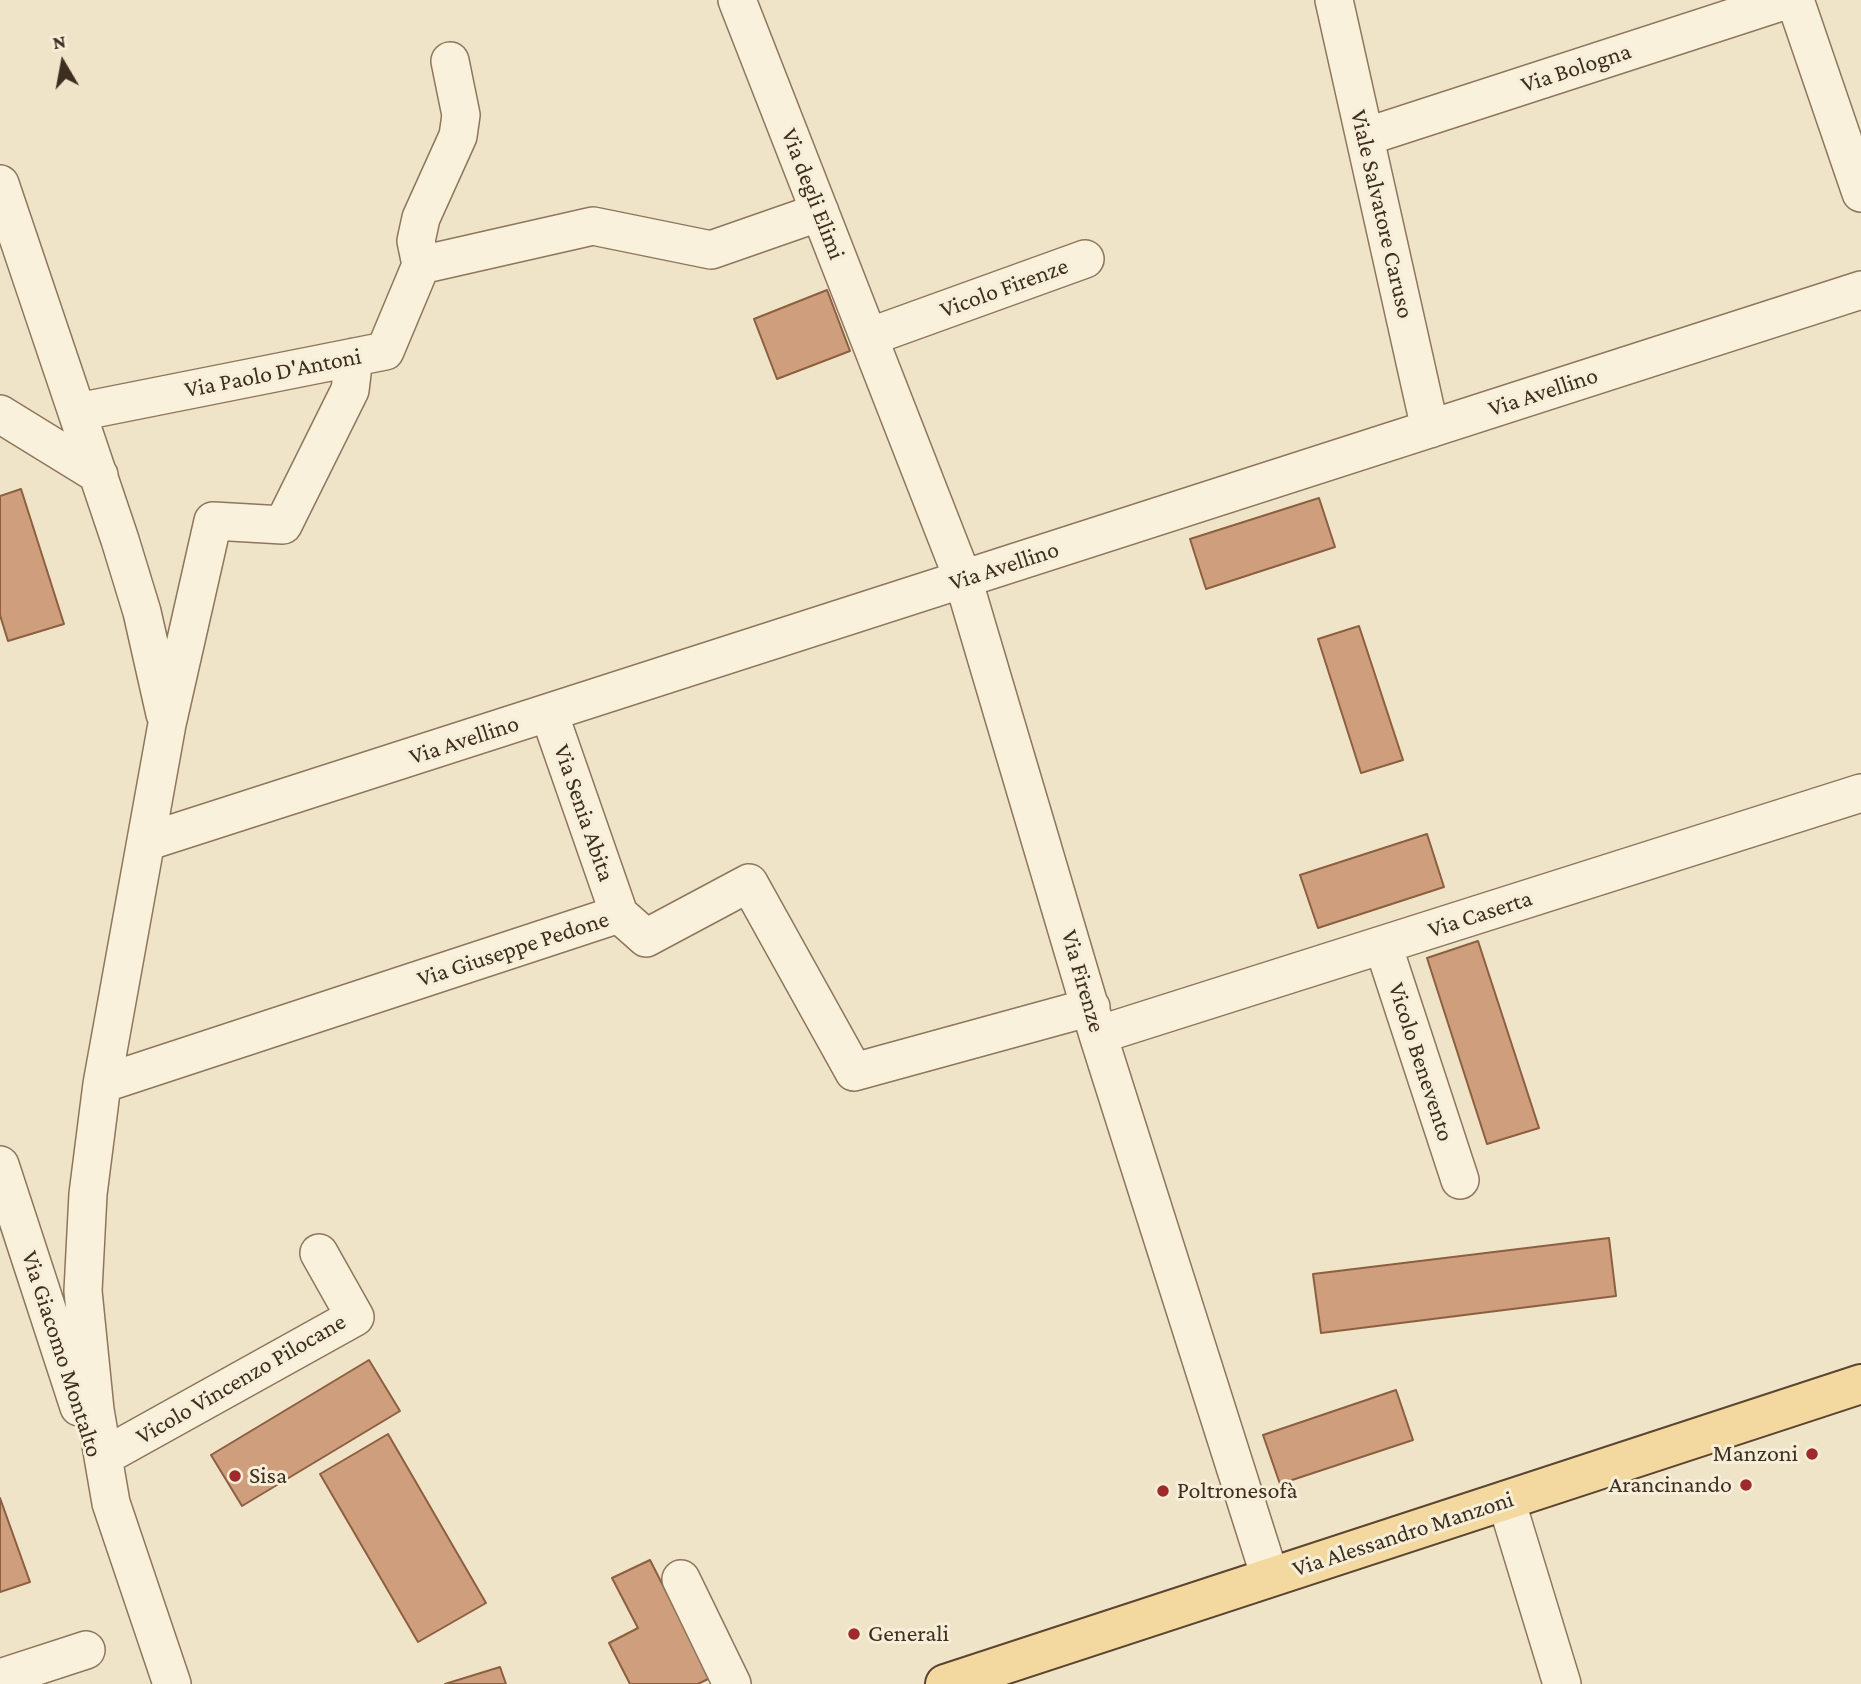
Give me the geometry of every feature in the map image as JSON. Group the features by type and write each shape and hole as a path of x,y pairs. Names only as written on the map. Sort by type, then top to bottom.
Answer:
{"main road":[{"name":"Via Alessandro Manzoni","path":"945,1684 1861,1384"}],"street":[{"name":"Via degli Elimi","path":"737,0 889,387"},
{"name":"Viale Salvatore Caruso","path":"1334,0 1430,429"},
{"name":"Via Bologna","path":"1365,137 1787,0"},
{"path":"1795,0 1861,193"},
{"path":"450,61 461,115 458,136 421,218 416,241 421,265 593,226 712,250 820,212"},
{"path":"0,184 99,475 142,612 167,724"},
{"name":"Vicolo Firenze","path":"869,337 1085,259"},
{"name":"Via Paolo D'Antoni","path":"78,412 384,351 421,265"},
{"name":"Via Avellino","path":"146,842 1861,290"},
{"path":"172,1684 111,1503 95,1410 83,1292 88,1194 102,1084 167,724 213,521 283,525 350,390 354,357"},
{"name":"Via Firenze","path":"889,387 963,579 1095,1021 1270,1577"},
{"path":"0,414 99,475"},
{"name":"Via Senia Abita","path":"549,713 619,914"},
{"name":"Via Caserta","path":"1095,1021 1382,945 1861,793"},
{"name":"Via Giuseppe Pedone","path":"102,1084 619,914 646,938 748,883 854,1072 1095,1021"},
{"name":"Vicolo Benevento","path":"1382,945 1460,1180"},
{"name":"Via Giacomo Montalto","path":"0,1165 111,1503"},
{"name":"Vicolo Vincenzo Pilocane","path":"103,1457 355,1317 319,1253"},
{"path":"1506,1500 1562,1684"},
{"path":"681,1579 732,1684"},
{"path":"0,1678 86,1650"}],"building":[{"path":"827,290 850,351 777,379 754,319"},
{"path":"21,489 64,624 8,641 0,615 0,496"},
{"path":"1319,498 1335,547 1206,589 1190,539"},
{"path":"1359,626 1403,760 1361,773 1318,639"},
{"path":"1427,834 1444,887 1318,928 1300,875"},
{"path":"1478,941 1539,1128 1487,1144 1427,958"},
{"path":"1609,1238 1616,1296 1321,1333 1313,1274"},
{"path":"369,1360 400,1411 242,1506 211,1455"},
{"path":"1396,1390 1413,1440 1280,1484 1263,1435"},
{"path":"388,1434 486,1603 418,1642 320,1474"},
{"path":"0,1498 30,1582 0,1592"},
{"path":"650,1560 710,1678 698,1684 630,1684 609,1643 638,1628 612,1578"},
{"path":"500,1667 506,1684 445,1684"}],"place":[{"name":"Manzoni","path":"1812,1454"},
{"name":"Sisa","path":"235,1476"},
{"name":"Arancinando","path":"1746,1485"},
{"name":"Poltronesofà","path":"1163,1491"},
{"name":"Generali","path":"854,1634"}]}
